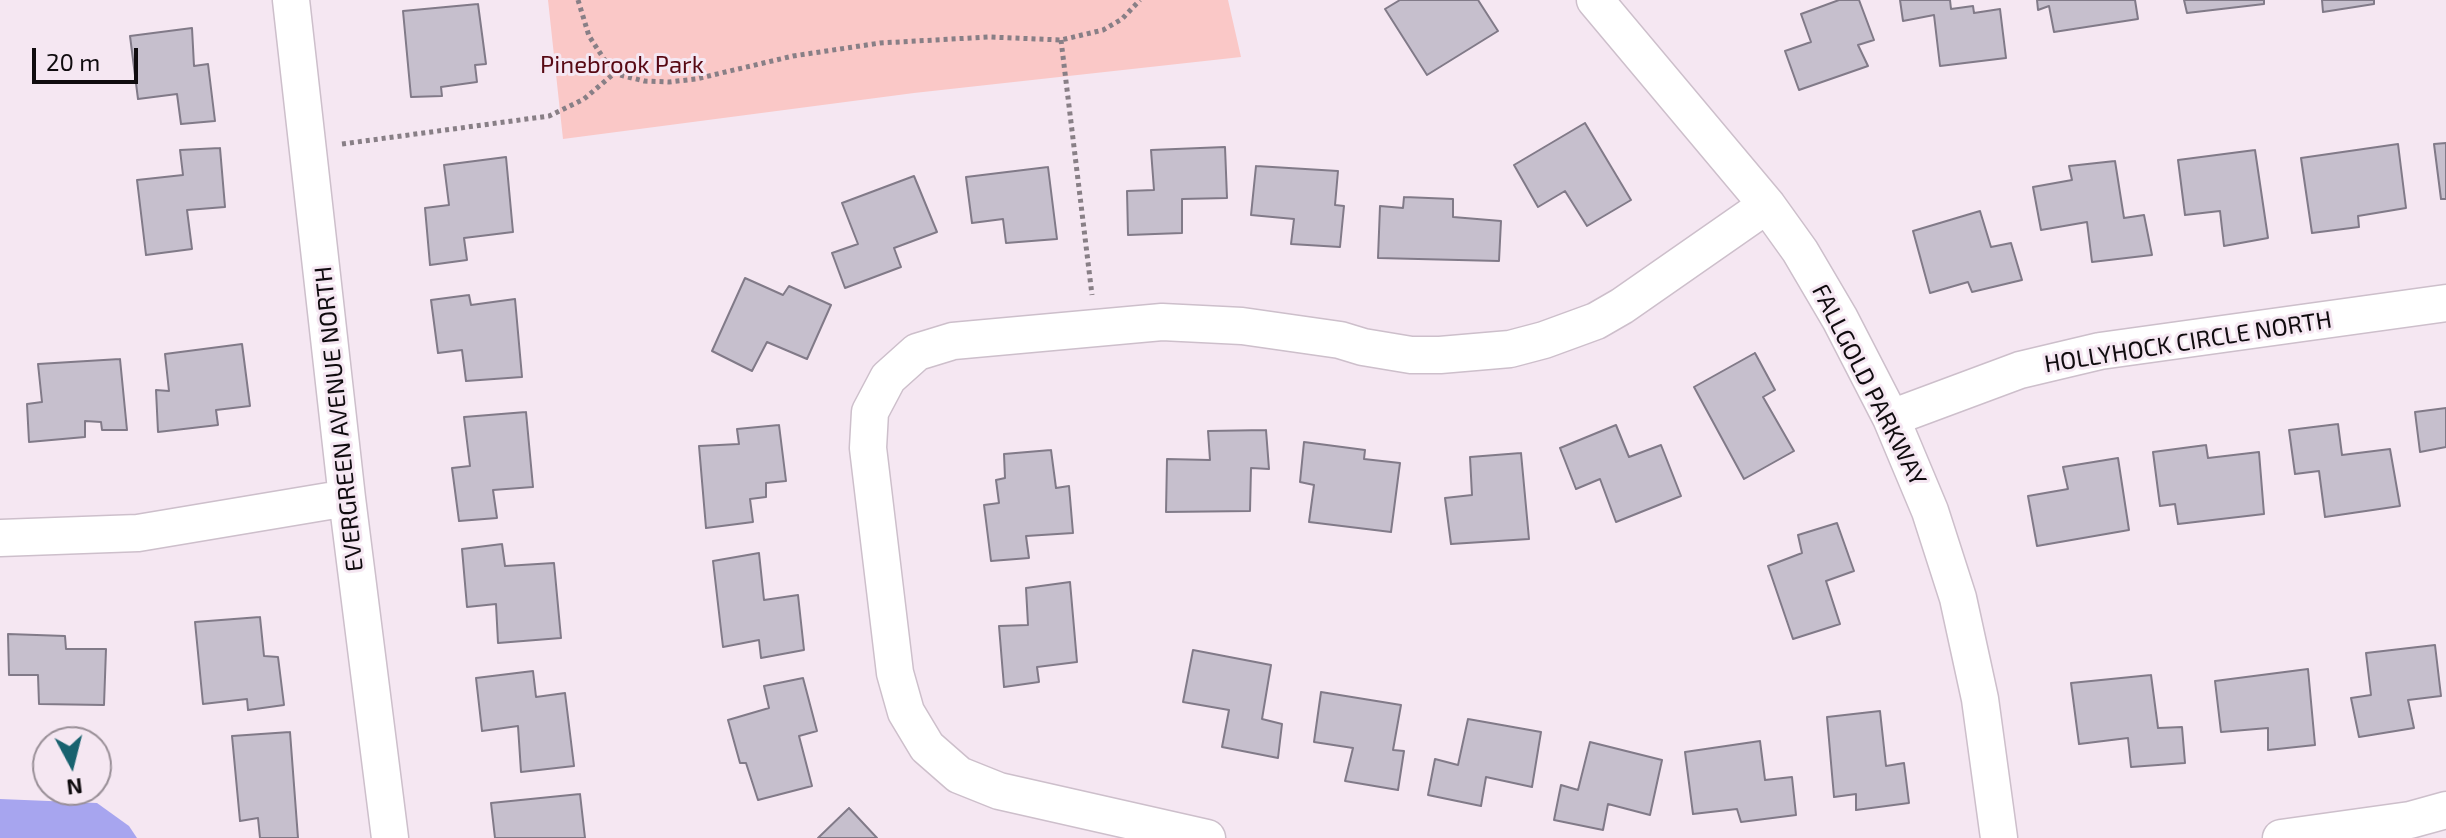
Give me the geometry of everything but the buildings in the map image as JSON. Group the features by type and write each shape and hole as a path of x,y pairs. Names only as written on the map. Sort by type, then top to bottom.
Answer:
{"street":[{"name":"EVERGREEN AVENUE NORTH","path":"291,0 347,498 390,838"},
{"name":"FALLGOLD PARKWAY","path":"1602,2 1767,205 1800,251 1840,319 1891,418 1930,511 1958,598 1980,699 1999,838"},
{"path":"1207,838 999,791 959,775 927,747 906,712 895,673 868,448 870,412 888,378 917,352 953,341 1162,322 1242,326 1340,340 1411,355 1510,349 1596,321 1767,205"},
{"name":"HOLLYHOCK CIRCLE NORTH","path":"1891,418 2020,370 2100,351 2446,303"},
{"path":"0,538 138,533 347,498"},
{"path":"2281,838 2410,820 2446,810"}],"path":[{"path":"578,0 589,36 604,59 620,75 644,81 669,82 696,79 793,56 880,43 989,37 1061,40 1103,30 1122,19 1140,0"},
{"path":"1061,40 1096,327"},
{"path":"309,149 549,116 584,99 617,71"}],"green space":[{"name":"Pinebrook Park","path":"548,0 1228,0 1241,57 914,93 563,139"}],"water":[{"path":"0,799 32,800 32,806 101,806 129,826 137,838 0,838"}]}
